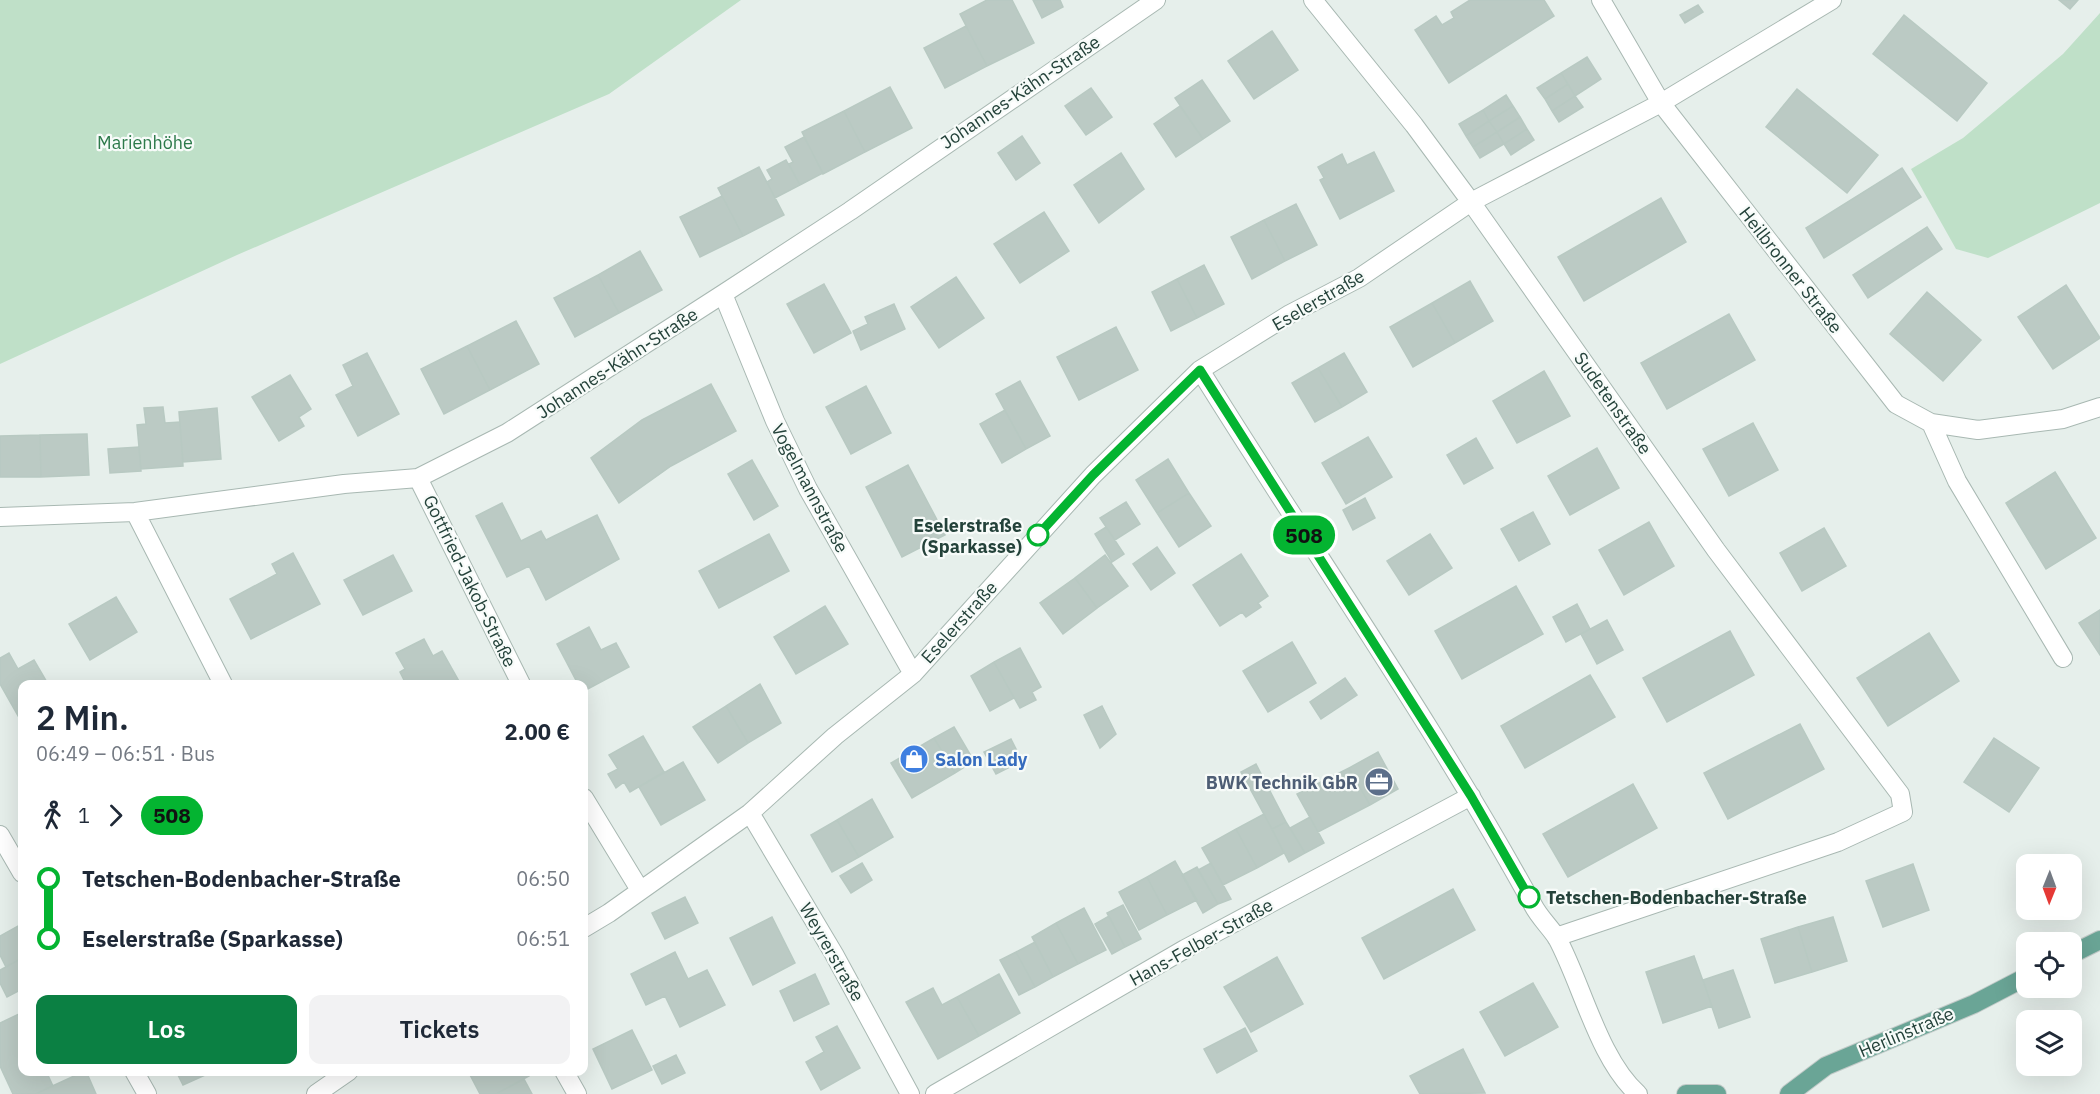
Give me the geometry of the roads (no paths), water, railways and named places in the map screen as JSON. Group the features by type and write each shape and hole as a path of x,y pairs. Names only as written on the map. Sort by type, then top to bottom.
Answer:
{"main road":[{"path":"2082,949 2100,940"},
{"name":"Herlinstraße","path":"1789,1094 1826,1066 1974,1004 2016,982"},
{"path":"1686,1094 1717,1094"}],"street":[{"name":"Johannes-Kähn-Straße","path":"0,517 135,512 344,484 418,478 507,433 723,294 850,211 1156,0"},
{"name":"Sudetenstraße","path":"1313,0 1414,125 1471,202 1716,550 1900,794 1903,812 1839,842 1556,937"},
{"name":"Heilbronner Straße","path":"1601,0 1661,104 1896,404 1931,423 1978,430 2063,419 2100,407"},
{"name":"Eselerstraße","path":"588,925 609,913 750,813 835,736 913,674 1093,475 1200,370 1290,314 1359,278 1471,202 1661,104 1832,0"},
{"name":"Vogelmannstraße","path":"723,294 775,421 808,489 913,674"},
{"path":"1200,370 1471,796 1533,906 1556,937 1611,1057 1628,1085 1638,1094"},
{"path":"1931,423 1958,480 2063,658"},
{"name":"Gottfried-Jakob-Straße","path":"418,478 519,680"},
{"path":"135,512 221,680"},
{"name":"Hans-Felber-Straße","path":"935,1094 1185,949 1471,796"},
{"path":"588,805 640,890"},
{"name":"Weyrerstraße","path":"750,813 834,954 910,1094"},
{"path":"0,835 18,866"},
{"path":"137,1076 147,1094"},
{"path":"316,1094 342,1076"},
{"path":"567,1076 577,1094"}],"place":[{"name":"Eselerstraße (Sparkasse)","path":"1038,535"},
{"name":"Salon Lady","path":"914,759"},
{"name":"BWK Technik GbR","path":"1379,782"},
{"name":"Tetschen-Bodenbacher-Straße","path":"1529,897"}],"park label":[{"name":"Marienhöhe","path":"145,142"}]}
